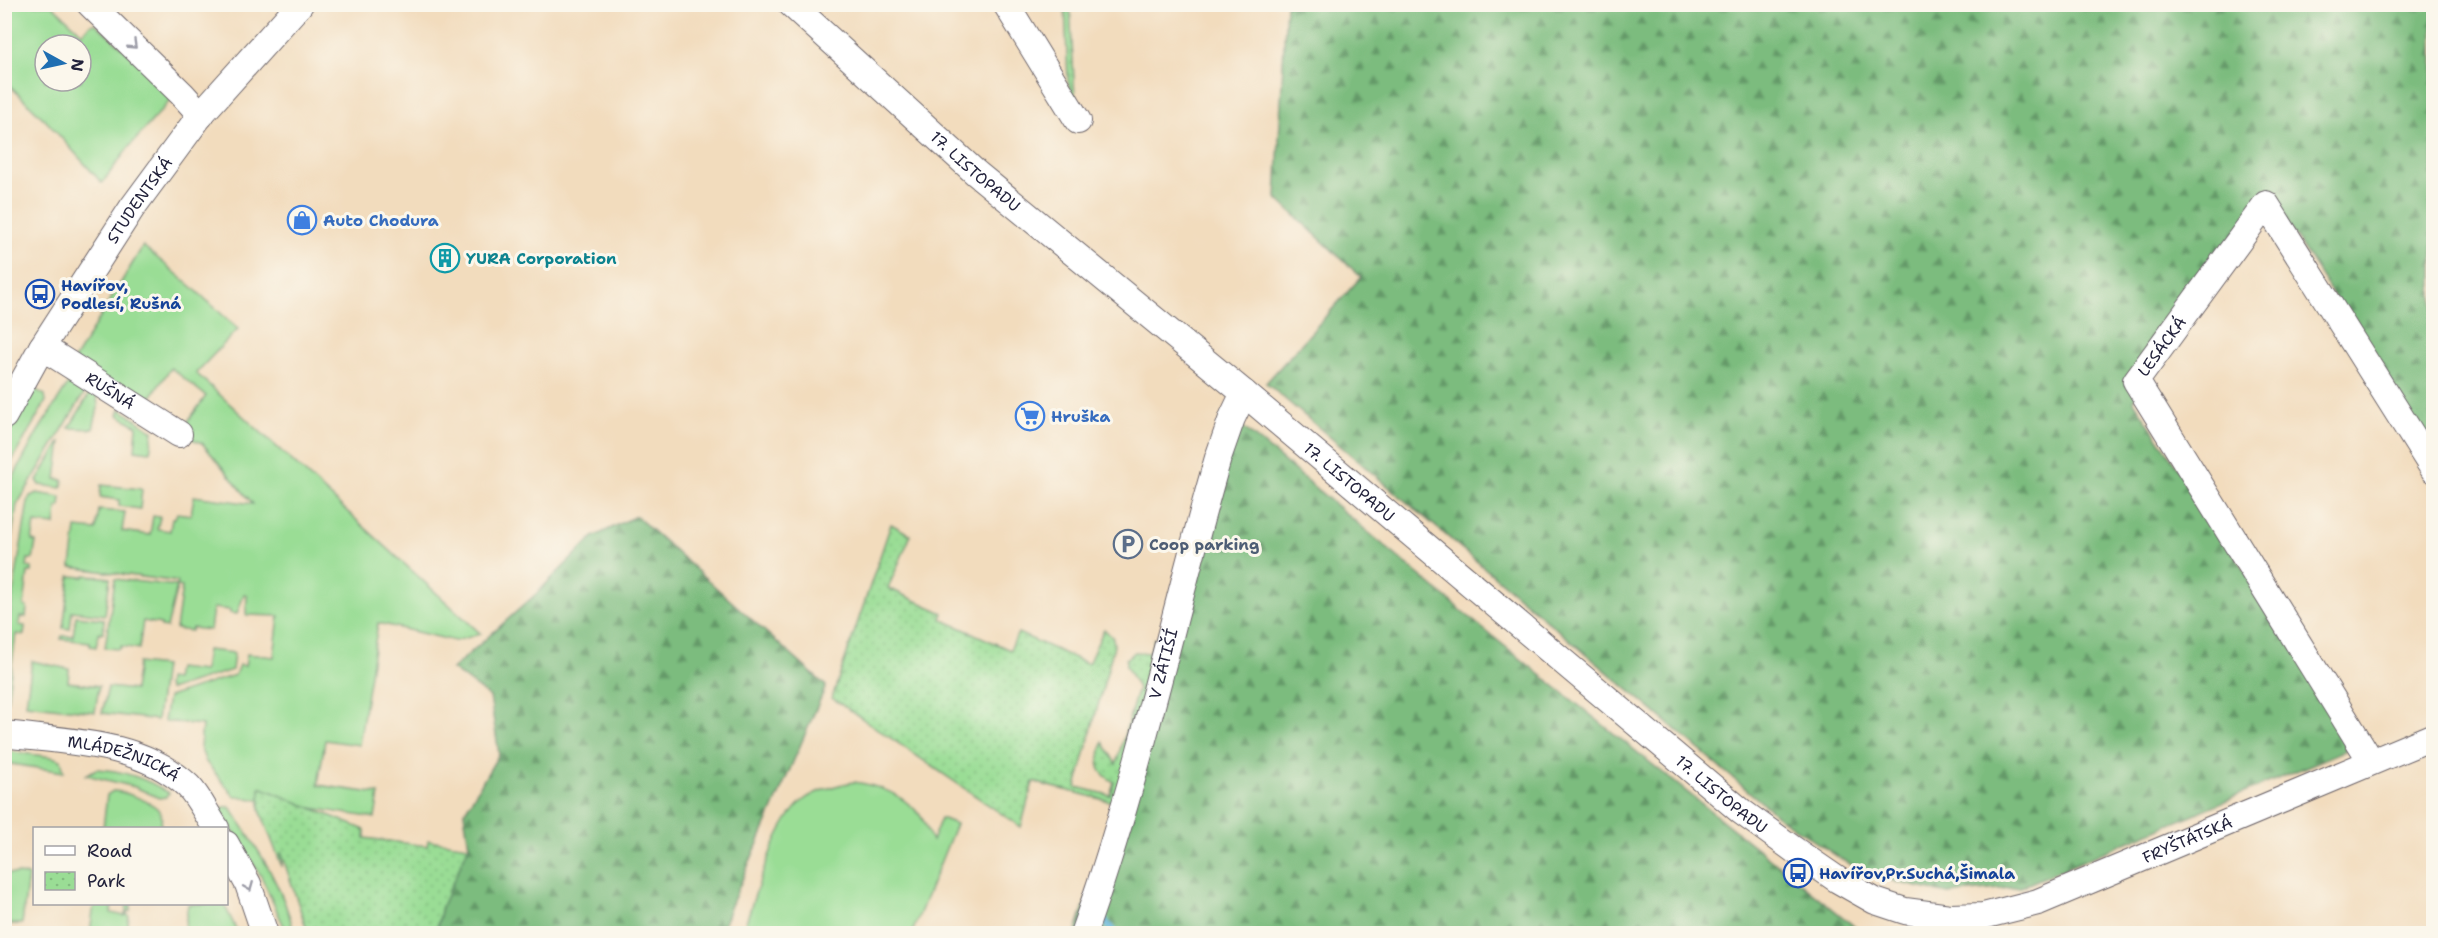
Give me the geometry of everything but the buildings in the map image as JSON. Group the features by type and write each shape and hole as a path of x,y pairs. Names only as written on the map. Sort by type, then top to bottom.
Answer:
{"street":[{"path":"90,4 201,115"},
{"name":"STUDENTSKÁ","path":"4,416 42,347 132,208 201,115 300,4"},
{"name":"17. LISTOPADU","path":"791,4 976,173 1244,393 1742,812 1838,880 1875,901 1937,924"},
{"path":"1006,4 1078,121"},
{"name":"LESÁCKÁ","path":"2371,761 2136,381 2266,204 2433,470"},
{"name":"RUŠNÁ","path":"42,347 179,434"},
{"name":"V ZÁTIŠÍ","path":"1083,933 1096,898 1127,794 1218,458 1232,418 1244,393"},
{"name":"MLÁDEŽNICKÁ","path":"4,734 121,750 170,771 190,788 215,827"},
{"name":"FRYŠTÁTSKÁ","path":"1937,924 1983,916 2038,902 2433,736"},
{"path":"228,848 248,884 265,933"}],"green space":[{"path":"4,5 52,5 82,33 91,24 96,24 175,95 129,147 102,183 48,123 5,81"},
{"path":"1065,5 1070,5 1075,99 1068,81"},
{"path":"1286,5 2433,5 2433,451 2279,211 2278,199 2133,400 2339,713 2346,750 2021,887 1948,894 1896,882 1849,864 1780,818 1266,383 1361,277 1276,198"},
{"path":"143,246 238,329 196,373 481,634 455,641 378,623 359,745 325,740 318,785 379,794 375,818 234,796 206,762 200,747 202,725 164,721 168,697 235,675 239,665 245,666 247,654 274,657 279,616 246,615 247,595 244,594 237,614 230,613 230,610 213,608 210,630 176,629 182,587 177,586 178,582 71,567 76,528 96,530 99,510 125,512 122,531 150,535 153,516 160,517 157,529 170,531 172,518 175,518 177,513 191,515 194,496 253,504 202,443 179,434 206,396 171,368 141,411 71,365"},
{"path":"70,381 85,389 85,392 17,505 5,577 5,493 37,433"},
{"path":"34,389 45,395 46,401 5,473 5,440"},
{"path":"90,393 97,396 98,408 93,429 69,428"},
{"path":"120,409 153,431 150,452 135,450 137,426 118,415"},
{"path":"1238,423 1481,627 1864,934 1075,934"},
{"path":"61,441 56,479 63,480 62,488 40,485 37,480"},
{"path":"101,485 142,489 140,509 119,506 119,500 100,497"},
{"path":"37,493 61,497 60,507 57,507 55,525 35,523 32,541 36,542 33,559 28,559 27,567 32,568 32,572 28,572 24,606 27,607 26,617 20,617 19,625 25,626 24,635 16,634 7,702 4,701 5,644 28,502 30,496"},
{"path":"636,516 826,686 721,933 436,934 442,906 469,846 464,813 499,754 490,697 452,669 535,595 593,537"},
{"path":"891,524 911,535 888,588 943,613 941,619 1010,650 1018,633 1088,664 1104,629 1113,638 1114,646 1076,787 1110,795 1114,782 1103,774 1099,765 1103,742 1116,764 1138,688 1126,666 1126,659 1135,652 1150,653 1154,639 1165,644 1117,803 1033,782 1021,827 832,698"},
{"path":"85,575 110,578 105,615 72,611 70,629 63,628 70,576 84,577"},
{"path":"115,579 177,586 167,628 161,627 161,624 143,621 139,649 121,646 120,649 105,648"},
{"path":"76,616 104,619 103,633 99,632 96,647 90,646 90,642 61,639 62,636 73,636"},
{"path":"207,650 234,653 232,670 169,690 168,679 175,680 177,668 204,671"},
{"path":"32,661 69,669 68,682 99,686 95,712 26,704"},
{"path":"138,663 164,666 157,720 102,713 108,687 134,690"},
{"path":"5,751 61,760 64,772 5,763"},
{"path":"96,769 134,776 169,793 166,797 159,798 135,787 86,775"},
{"path":"854,782 882,789 906,802 920,815 932,841 941,818 956,824 912,933 742,933 775,842 794,810 805,799 816,793"},
{"path":"260,787 365,830 365,838 427,846 428,840 469,846 442,906 436,933 308,933 281,852 282,867 260,810"},
{"path":"113,791 124,793 154,806 161,814 160,827 103,827 107,795"},
{"path":"230,807 268,867 283,899 294,933 287,933 261,876 220,810"},
{"path":"4,873 28,875 22,924 5,924"},
{"path":"94,905 112,905 111,913 125,916 127,905 131,905 130,911 127,911 129,916 127,933 90,933"},
{"path":"188,905 224,905 238,933 184,933"}],"waterway":[{"path":"1104,920 1115,934"}],"place":[{"name":"Auto Chodura","path":"302,220"},
{"name":"YURA Corporation","path":"445,258"},
{"name":"Havířov, Podlesí, Rušná","path":"40,294"},
{"name":"Hruška","path":"1030,416"},
{"name":"Coop parking","path":"1128,544"},
{"name":"Havířov,Pr.Suchá,Šimala","path":"1798,873"}]}
